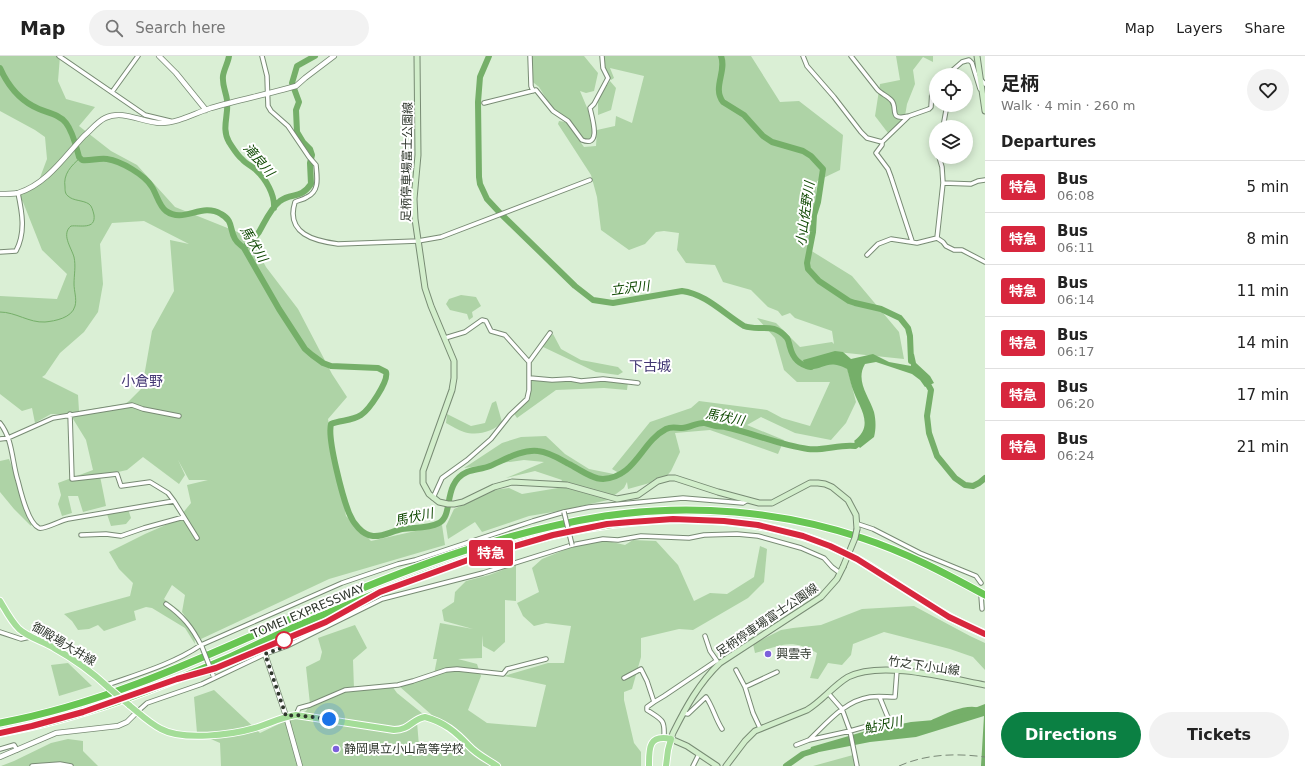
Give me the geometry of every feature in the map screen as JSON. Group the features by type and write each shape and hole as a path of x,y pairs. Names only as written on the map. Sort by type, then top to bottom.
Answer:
{"highway":[{"name":"TOMEI EXPRESSWAY","path":"0,723 20,720 81,703 167,673 375,584 465,551 542,529 605,516 654,511 704,511 754,514 814,524 864,538 882,545 915,559 983,595"},
{"name":"TOMEI EXPRESSWAY","path":"0,733 83,712 145,691 207,666 297,626 430,572 553,535 607,524 673,519 724,521 758,525 803,536 830,546 857,559 949,617 985,634"}],"main road":[{"name":"足柄停車場富士公園線","path":"417,56 418,156 414,199 415,219 425,288 454,361 452,390 423,472 423,483 429,494 439,502 454,504 512,482 567,485 617,499 638,495 658,481 675,478 712,491 759,503 772,504 810,483 818,482 832,487 848,500 856,515 857,526 843,567 834,583 821,597 718,662 691,698 672,739"},
{"path":"977,56 985,112"},
{"name":"御殿場大井線","path":"0,601 9,617 20,629 30,637 54,648 92,673 146,720 161,730 185,736 199,736 256,728 286,716 296,715 402,730 421,718 429,718 450,728 464,739 469,746 497,766"},
{"name":"竹之下小山線","path":"726,766 750,734 760,728 815,706 842,681 856,674 879,670 897,670 985,685"},
{"path":"648,766 651,744 664,737 687,746 716,766"},
{"path":"666,766 668,750 672,739"}],"street":[{"path":"59,56 145,115 173,121"},
{"path":"112,92 138,56"},
{"path":"159,56 176,72 206,110"},
{"path":"262,56 268,76 268,106 271,111 288,126 316,165 318,182 314,192 309,196 294,202 293,208 293,219 299,229 306,236 327,243 338,244 418,241 442,237 590,180"},
{"path":"0,194 18,193 38,184 100,121 109,116 123,115 159,123 193,116 206,110 296,86 334,56"},
{"path":"530,56 532,91"},
{"path":"484,103 536,90 553,111 568,121 582,140 592,140 594,135 590,108 594,104 608,78 603,68 602,56"},
{"path":"802,56 807,66 834,96 861,132 867,138 882,142"},
{"path":"851,56 880,93 891,99 895,115 899,117 909,116 929,109"},
{"path":"955,68 962,62 969,60 972,63 977,82 983,95"},
{"path":"980,80 985,84"},
{"path":"909,116 882,142 882,145 876,153 892,177 912,241"},
{"path":"937,238 943,183 941,164"},
{"path":"943,183 971,184 985,180"},
{"path":"0,252 16,250 20,244 23,215 18,193"},
{"path":"867,255 882,242 891,239 912,241 917,243 937,238 946,246 954,250 962,250 985,262"},
{"path":"433,498 442,478 467,460 491,439 510,415 527,399 530,378 529,362 505,335 491,331 486,321 482,320 465,332 445,338"},
{"path":"529,362 550,333"},
{"path":"530,378 552,380 570,379 581,381 603,379 638,383"},
{"path":"0,439 8,438 53,418 132,405 143,409 179,416"},
{"path":"70,414 72,479 117,474 121,486 150,482 168,494 174,501 197,538"},
{"path":"0,423 8,438 14,469 26,508 34,524 39,528 43,528 62,520 174,501"},
{"path":"108,687 151,670 342,583 398,564 415,560 495,532 564,512 589,507 683,498 743,503 748,500"},
{"path":"564,512 572,544"},
{"path":"81,535 106,534 121,536 184,517"},
{"path":"857,526 865,525 873,528 920,553 976,576 980,583"},
{"path":"0,757 56,734 118,726 127,722 147,703 287,646 382,599 483,573 572,544 603,539 618,540 641,536 689,538 704,535 737,534 758,536 801,548 824,558 840,573"},
{"path":"983,595 983,608"},
{"path":"166,604 180,614 194,633 202,646 214,676"},
{"path":"0,632 21,639 30,637"},
{"path":"664,737 665,725 663,721 647,710 646,707 718,662 710,651 705,636"},
{"path":"265,654 286,716 300,766"},
{"path":"296,715 299,708 345,690 398,685 446,670 457,669 503,674 507,669 546,659"},
{"path":"624,678 641,669 654,702"},
{"path":"736,670 746,687 753,713 760,728"},
{"path":"809,740 851,702 871,697 895,697 897,670"},
{"path":"746,687 777,672"},
{"path":"828,694 842,709 850,732 857,766"},
{"path":"683,713 688,714 706,697 711,704 716,720 722,729"},
{"path":"796,745 809,740 850,732 889,720 880,698"},
{"path":"0,749 14,745 18,750"},
{"path":"693,766 699,754"},
{"path":"32,766 60,764 71,766"}],"shaded area":[{"path":"0,56 60,56 58,81 66,99 95,107 79,126 111,151 137,165 175,207 250,237 266,267 298,309 332,374 347,397 328,419 346,516 371,541 442,525 445,545 329,579 201,639 182,612 185,595 172,585 164,599 179,610 194,633 195,644 185,628 152,608 146,607 134,611 136,620 104,631 98,625 89,629 78,630 72,621 64,614 130,596 133,583 119,569 109,552 177,520 191,503 187,485 208,480 189,480 178,460 185,475 179,484 143,457 127,470 100,476 106,506 83,512 78,496 68,496 72,513 62,516 58,504 61,495 58,483 93,470 86,440 70,414 51,414 35,423 32,408 22,411 0,394 0,296 57,299 67,274 42,250 23,202 17,195 38,183 47,159 45,137 0,111","holes":["144,221 189,244 170,240 174,291 152,331 142,388 117,410 117,405 79,411 78,395 42,377 60,353 84,332 98,312 103,284 100,244 112,223"]},
{"path":"530,56 584,56 598,73 594,91 586,93 580,91 588,110 594,137 589,141 582,139 570,122 552,108 539,87 529,79"},
{"path":"603,56 751,56 780,102 799,101 843,135 840,170 817,181 810,250 852,276 899,332 904,359 837,352 848,371 856,402 846,423 831,440 795,433 761,417 747,425 784,440 778,454 710,430 675,433 680,452 671,471 664,479 628,489 627,482 624,488 608,500 529,516 482,532 475,522 448,539 446,526 454,509 494,490 509,488 522,494 558,488 562,480 535,471 506,478 544,462 524,460 464,468 502,443 521,437 546,436 565,454 589,469 624,476 612,469 650,422 691,408 699,401 767,410 782,418 810,426 830,382 797,382 784,370 775,338 757,318 776,323 800,347 832,342 834,344 832,331 795,318 790,313 782,316 778,311 768,307 751,290 723,282 715,265 686,263 677,250 679,233 664,231 656,232 645,244 629,250 601,230 597,197 591,175 558,124 559,121 566,122 584,147 596,146 597,130 615,126 616,116 632,123 644,76 610,68 614,78 611,80 605,70"},
{"path":"896,56 933,56 933,62 923,57 913,70 915,84 907,104 904,122 888,133 875,116 880,84 900,80"},
{"path":"610,81 616,88 611,110 598,115 598,98"},
{"path":"461,295 476,297 481,306 472,312 473,317 469,320 467,314 450,310 446,304 449,299"},
{"path":"553,334 561,349 581,360 618,367 623,372 618,375 596,372 541,346"},
{"path":"835,351 843,352 851,359 873,354 889,362 911,366 909,353 914,354 916,363 930,376 934,383 925,387 920,380 912,374 876,362 865,364 861,376 864,388 874,412 875,428 874,437 860,448 854,441 864,428 864,415 852,387 847,369 840,366 830,365 806,369 803,360"},
{"path":"532,378 628,382 627,390 604,388 556,390 517,418 513,412 530,395"},
{"path":"496,401 502,422 489,431 474,434 464,432 446,423 447,414 471,426 485,423 492,403"},
{"path":"9,459 33,522 31,526 0,492 0,461"},
{"path":"128,509 131,518 126,524 111,526 107,514"},
{"path":"603,540 625,545 633,540 656,541 678,565 694,601 710,593 727,594 754,577 760,546 767,549 764,582 748,598 693,630 679,629 641,638 641,657 632,689 624,692 624,700 634,743 641,752 641,766 221,766 220,743 197,733 194,697 214,690 260,733 306,711 310,704 306,667 320,660 322,652 318,638 355,625 367,648 353,660 354,689 370,685 392,686 397,693 423,714 417,722 419,746 450,752 459,739 399,686 434,674 437,659 433,659 440,623 473,629 444,621 442,610 454,602 455,592 466,581 489,575 516,565 516,601 505,600 505,642 494,652 483,646 482,635 482,658 458,659 477,664 481,676 468,710 487,723 536,727 546,685 504,676 548,663 564,663 571,626 546,623 534,626 523,616 517,603 539,592 532,568 542,559 569,548"},
{"path":"914,606 985,643 985,670 973,657 950,649 884,632 853,644 851,655 842,665 828,663 818,679 810,678 817,653 808,648 793,644 786,644 755,653 753,644 781,630 821,625 862,609"},
{"path":"68,663 92,686 59,696 51,665"},
{"path":"985,704 985,766 981,766 984,716 916,737 870,742 809,754 811,747 866,731 911,722 946,719"},
{"path":"68,739 83,741 83,751 98,766 1,766 51,743"},
{"path":"853,755 856,766 813,766"}],"waterway":[{"name":"滝良川","path":"229,56 223,79 227,100 225,127 227,137 238,156 256,170 263,178 273,198 274,208"},
{"path":"244,248 257,234 276,204 284,198 300,194 311,184 310,163 312,155 310,149 303,142 297,132 296,110 299,102 292,83 297,66 315,56"},
{"name":"立沢川","path":"489,56 480,77 478,102 480,184 487,199 500,213 575,286 593,300 613,303 682,291 691,293 707,300 744,326 750,328 771,328 782,333 788,339 791,351 797,361 803,365 811,367"},
{"name":"小山佐野川","path":"721,56 722,68 719,91 723,102 744,115 763,136 772,142 803,151 811,156 823,169 818,202 814,215 813,232 807,263 808,269 819,281 849,301 881,309 900,318 908,328 910,336 911,361"},
{"name":"馬伏川","path":"0,68 11,87 26,102 64,120 72,135 79,157 82,160 113,160 132,169 149,182 162,206 166,211 173,214 179,215 206,210 214,211 228,219 236,240 244,248 279,309 305,349 312,355 323,363 331,366 378,368 386,372 382,388 364,412 354,418 331,424 330,432 333,455 346,505 355,524 369,535 380,536 402,529 425,527 439,523 446,514 451,491 459,477 467,472 487,467 526,452 538,451 546,453 590,476 603,479 614,477 631,466 650,442 666,429 685,428 699,423 724,427 787,445 808,449 855,446 863,440"},
{"path":"0,312 6,312 33,321 45,322 63,318 73,310 76,301 74,284 75,260 68,241 67,233 71,226 87,226 93,223 94,220 92,207 90,205 70,198 65,192 66,174 80,158"},
{"name":"馬伏川","path":"925,379 931,390 927,416 929,433 937,456 955,478 965,485 973,486 985,478"},
{"name":"鮎沢川","path":"934,722 966,710 985,713"},
{"name":"鮎沢川","path":"786,766 803,754 816,750"}],"railway":[{"path":"899,766 930,757 952,755 985,757"}],"bus line":[{"name":"特急","path":"0,733 58,720 109,704 177,679 216,668 326,622 380,592 430,572 521,543 607,524 673,519 724,521 758,525 793,533 830,546 857,559 949,617 961,624 985,634"}],"place":[{"name":"興雲寺","path":"768,654"},
{"name":"静岡県立小山高等学校","path":"336,749"}],"district":[{"name":"下古城","path":"650,366"},
{"name":"小倉野","path":"142,381"}],"route":[{"path":"284,640 287,646 265,654 286,716 296,715 329,719"}]}
